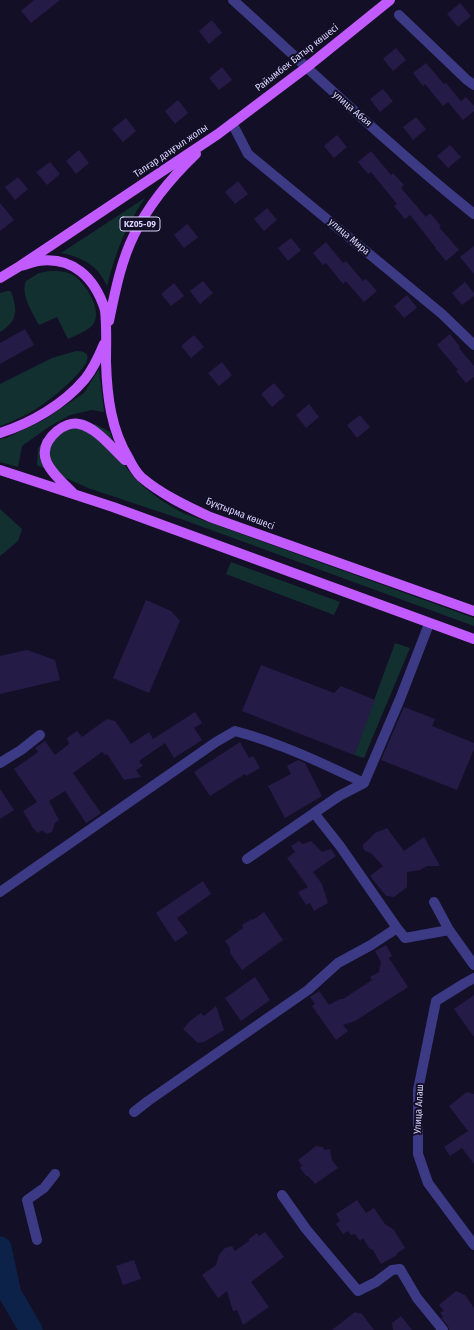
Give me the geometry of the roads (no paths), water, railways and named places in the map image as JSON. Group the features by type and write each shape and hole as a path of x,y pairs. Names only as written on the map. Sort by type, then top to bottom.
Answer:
{"main road":[{"name":"Райымбек Батыр көшесі","path":"218,134 307,67 390,0"},
{"name":"Талғар даңғыл жолы","path":"0,278 218,134"},
{"name":"Талғар даңғыл жолы","path":"107,337 113,299 126,255 134,235 156,200 174,176 218,134"},
{"name":"KZ05-09","path":"0,433 26,423 58,403 75,390 86,378 101,353 107,337 106,319 102,300 91,281 80,270 61,262 48,261 37,261 20,266"},
{"name":"Бұқтырма көшесі","path":"107,337 106,362 109,404 121,446 140,476 156,488 172,498 210,516 474,611"},
{"path":"74,494 49,466 44,450 47,442 61,427 70,424 79,424 88,427 103,439 140,476"},
{"path":"0,470 74,494 429,624 474,639"}],"street":[{"name":"улица Абая","path":"233,0 328,87 474,214"},
{"path":"400,14 467,80 474,84"},
{"name":"улица Мира","path":"232,123 248,154 442,314 474,345"},
{"path":"247,859 339,796 364,784 400,699 429,624"},
{"path":"0,892 210,746 235,731 300,754 364,784"},
{"path":"0,763 21,750 40,735"},
{"path":"314,813 340,846 405,938 449,930"},
{"path":"434,902 449,930 474,965"},
{"path":"134,1112 197,1066 308,990 338,963 371,945 397,928"},
{"name":"Улица Алаш","path":"474,978 465,982 436,1001 418,1090 418,1154 428,1183 474,1245"},
{"path":"37,1240 27,1200 44,1188 55,1174"},
{"path":"282,1194 306,1229 358,1291 376,1282 392,1270 400,1269 417,1298 443,1330"}],"waterway":[{"path":"0,1248 10,1294 31,1330"}]}
